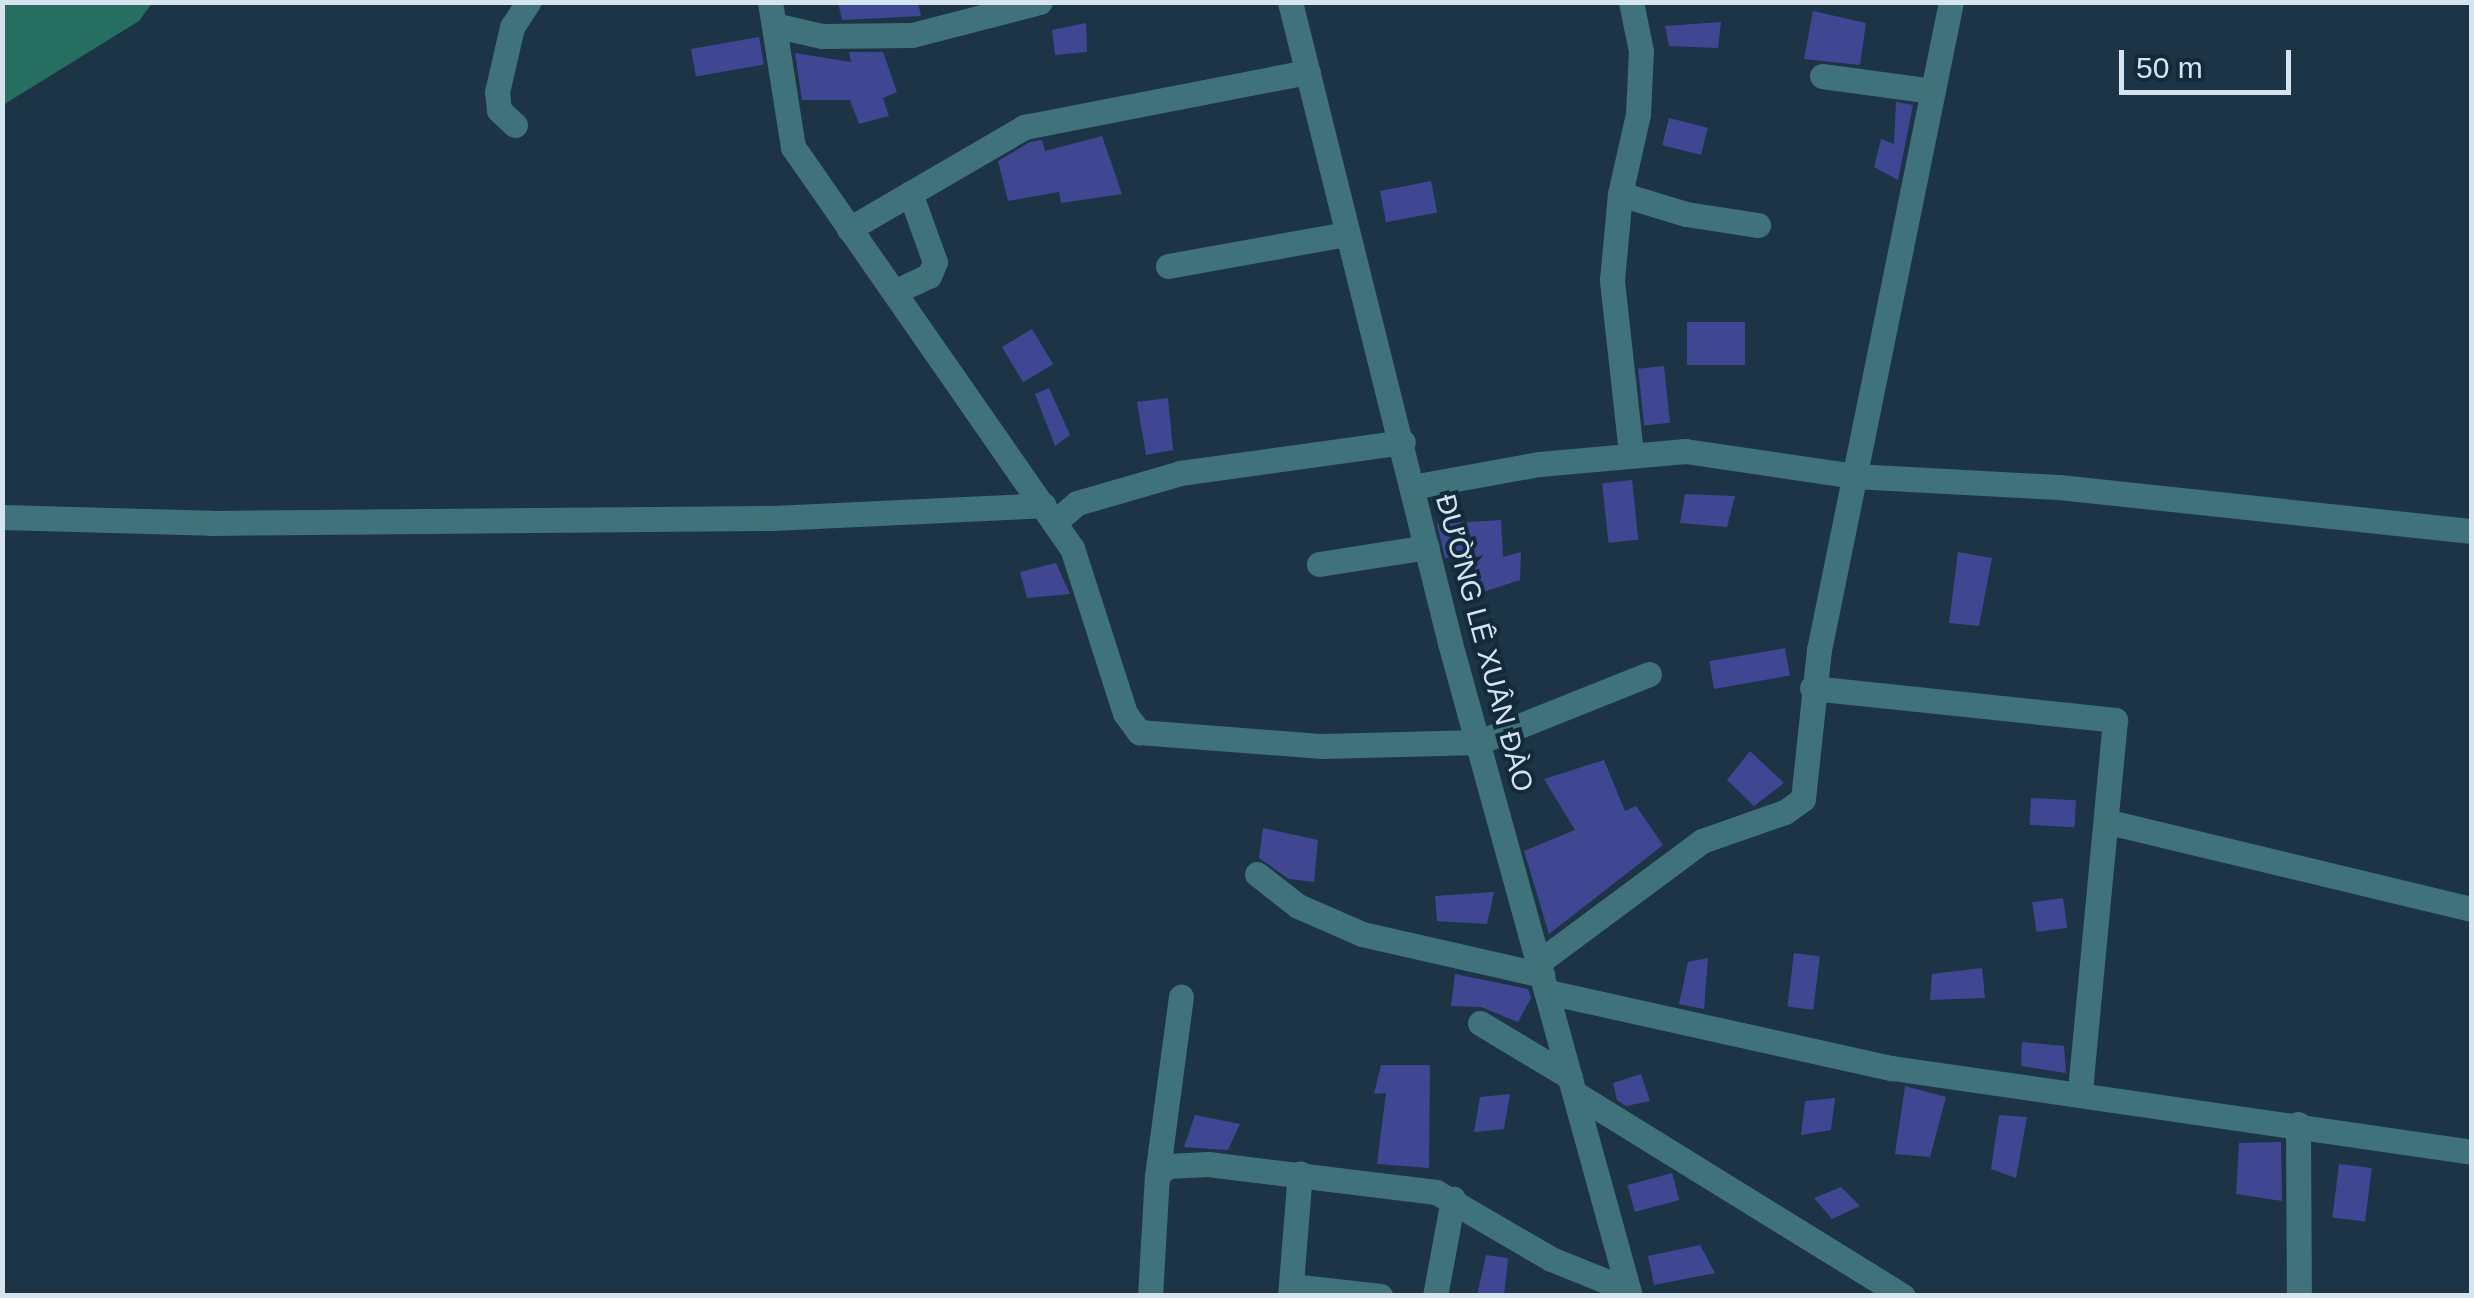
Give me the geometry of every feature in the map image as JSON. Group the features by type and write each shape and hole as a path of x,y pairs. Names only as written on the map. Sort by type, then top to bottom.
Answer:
{"street":[{"path":"515,125 500,110 497,92 512,27 528,2"},
{"path":"774,14 822,36 912,35 1040,2"},
{"name":"ĐƯỜNG LÊ XUÂN ĐÀO","path":"1290,2 1427,547 1629,1293"},
{"path":"1631,2 1641,51 1638,114 1620,194 1612,280 1631,453"},
{"path":"1543,976 1702,841 1784,812 1803,799 1812,688 1951,2"},
{"path":"774,14 789,136 1049,514 1090,591 1125,713 1139,732 1322,746 1479,742 1649,674"},
{"path":"850,229 997,140 1046,120 1308,72"},
{"path":"1822,76 1933,91"},
{"path":"894,292 929,276 935,262 910,194"},
{"path":"1620,194 1686,214 1758,225"},
{"path":"1168,266 1346,234"},
{"path":"2,517 211,524 1049,514 1076,502 1180,472 1402,442"},
{"path":"1412,487 1631,453 1722,454 1854,476 2058,486 2472,532"},
{"path":"1320,564 1427,547"},
{"path":"1812,688 2111,716 2118,731 2080,1092"},
{"path":"2110,822 2472,909"},
{"path":"1258,874 1298,906 1362,934 1543,976 1892,1068 2080,1092 2472,1152"},
{"path":"1150,1296 1157,1176 1181,997"},
{"path":"1480,1023 1903,1296"},
{"path":"2298,1124 2300,1296"},
{"path":"1157,1176 1167,1166 1208,1164 1300,1173 1453,1199 1551,1259 1629,1293"},
{"path":"1300,1173 1290,1291 1380,1296"},
{"path":"1434,1296 1453,1199"}],"shaded area":[{"path":"3,2 152,3 139,21 3,105"}],"building":[{"path":"838,2 918,2 921,16 842,20"},
{"path":"1813,11 1866,23 1860,65 1804,59"},
{"path":"1721,22 1718,48 1669,46 1665,26"},
{"path":"1086,23 1087,52 1055,55 1052,30"},
{"path":"759,37 764,65 696,77 691,49"},
{"path":"849,52 883,52 897,92 883,98 889,116 859,124 850,100 802,100 795,53 851,62"},
{"path":"1896,102 1913,105 1898,180 1874,167 1881,139 1894,144"},
{"path":"1669,118 1708,128 1701,155 1662,145"},
{"path":"1102,136 1122,194 1061,203 1059,192 1008,201 998,161 1030,142 1042,140 1045,151"},
{"path":"1431,181 1437,212 1386,222 1380,191"},
{"path":"1687,322 1745,322 1745,365 1687,365"},
{"path":"1032,329 1053,364 1023,382 1002,347"},
{"path":"1664,366 1670,423 1644,425 1638,369"},
{"path":"1049,388 1070,435 1055,446 1035,394"},
{"path":"1168,398 1173,450 1146,455 1137,402"},
{"path":"1632,480 1638,540 1608,543 1602,483"},
{"path":"1685,494 1735,496 1727,527 1680,523"},
{"path":"1501,520 1503,557 1521,552 1520,580 1483,592 1470,555 1445,558 1437,524"},
{"path":"1958,552 1992,558 1979,626 1949,623"},
{"path":"1056,563 1070,594 1027,598 1020,572"},
{"path":"1785,648 1790,676 1714,689 1709,661"},
{"path":"1750,751 1784,783 1754,806 1727,780"},
{"path":"1604,760 1625,811 1636,806 1663,845 1549,934 1524,851 1575,830 1544,779"},
{"path":"2031,798 2076,800 2075,827 2030,825"},
{"path":"1263,828 1318,840 1314,882 1289,879 1259,858"},
{"path":"1494,892 1487,924 1437,921 1435,896"},
{"path":"2063,898 2067,928 2036,932 2032,902"},
{"path":"1794,953 1820,956 1813,1010 1787,1007"},
{"path":"1708,958 1704,1009 1679,1004 1688,962"},
{"path":"1982,968 1985,998 1930,1000 1932,974"},
{"path":"1455,974 1528,989 1531,998 1518,1022 1481,1007 1451,1006"},
{"path":"2022,1042 2064,1046 2066,1073 2021,1066"},
{"path":"1381,1065 1430,1065 1429,1168 1377,1164 1386,1093 1374,1094"},
{"path":"1641,1074 1650,1101 1626,1106 1617,1100 1613,1083"},
{"path":"1905,1086 1946,1097 1930,1157 1895,1154"},
{"path":"1510,1094 1504,1129 1474,1132 1480,1097"},
{"path":"1835,1098 1831,1130 1801,1135 1805,1101"},
{"path":"1195,1115 1240,1124 1228,1150 1184,1147"},
{"path":"1999,1115 2027,1117 2016,1178 1991,1169"},
{"path":"2281,1142 2282,1201 2236,1194 2239,1143"},
{"path":"2339,1164 2372,1168 2365,1222 2332,1218"},
{"path":"1672,1173 1679,1200 1635,1212 1628,1185"},
{"path":"1841,1187 1860,1206 1832,1219 1814,1198"},
{"path":"1700,1245 1715,1273 1654,1285 1648,1256"},
{"path":"1486,1255 1508,1258 1504,1296 1477,1296"}]}
